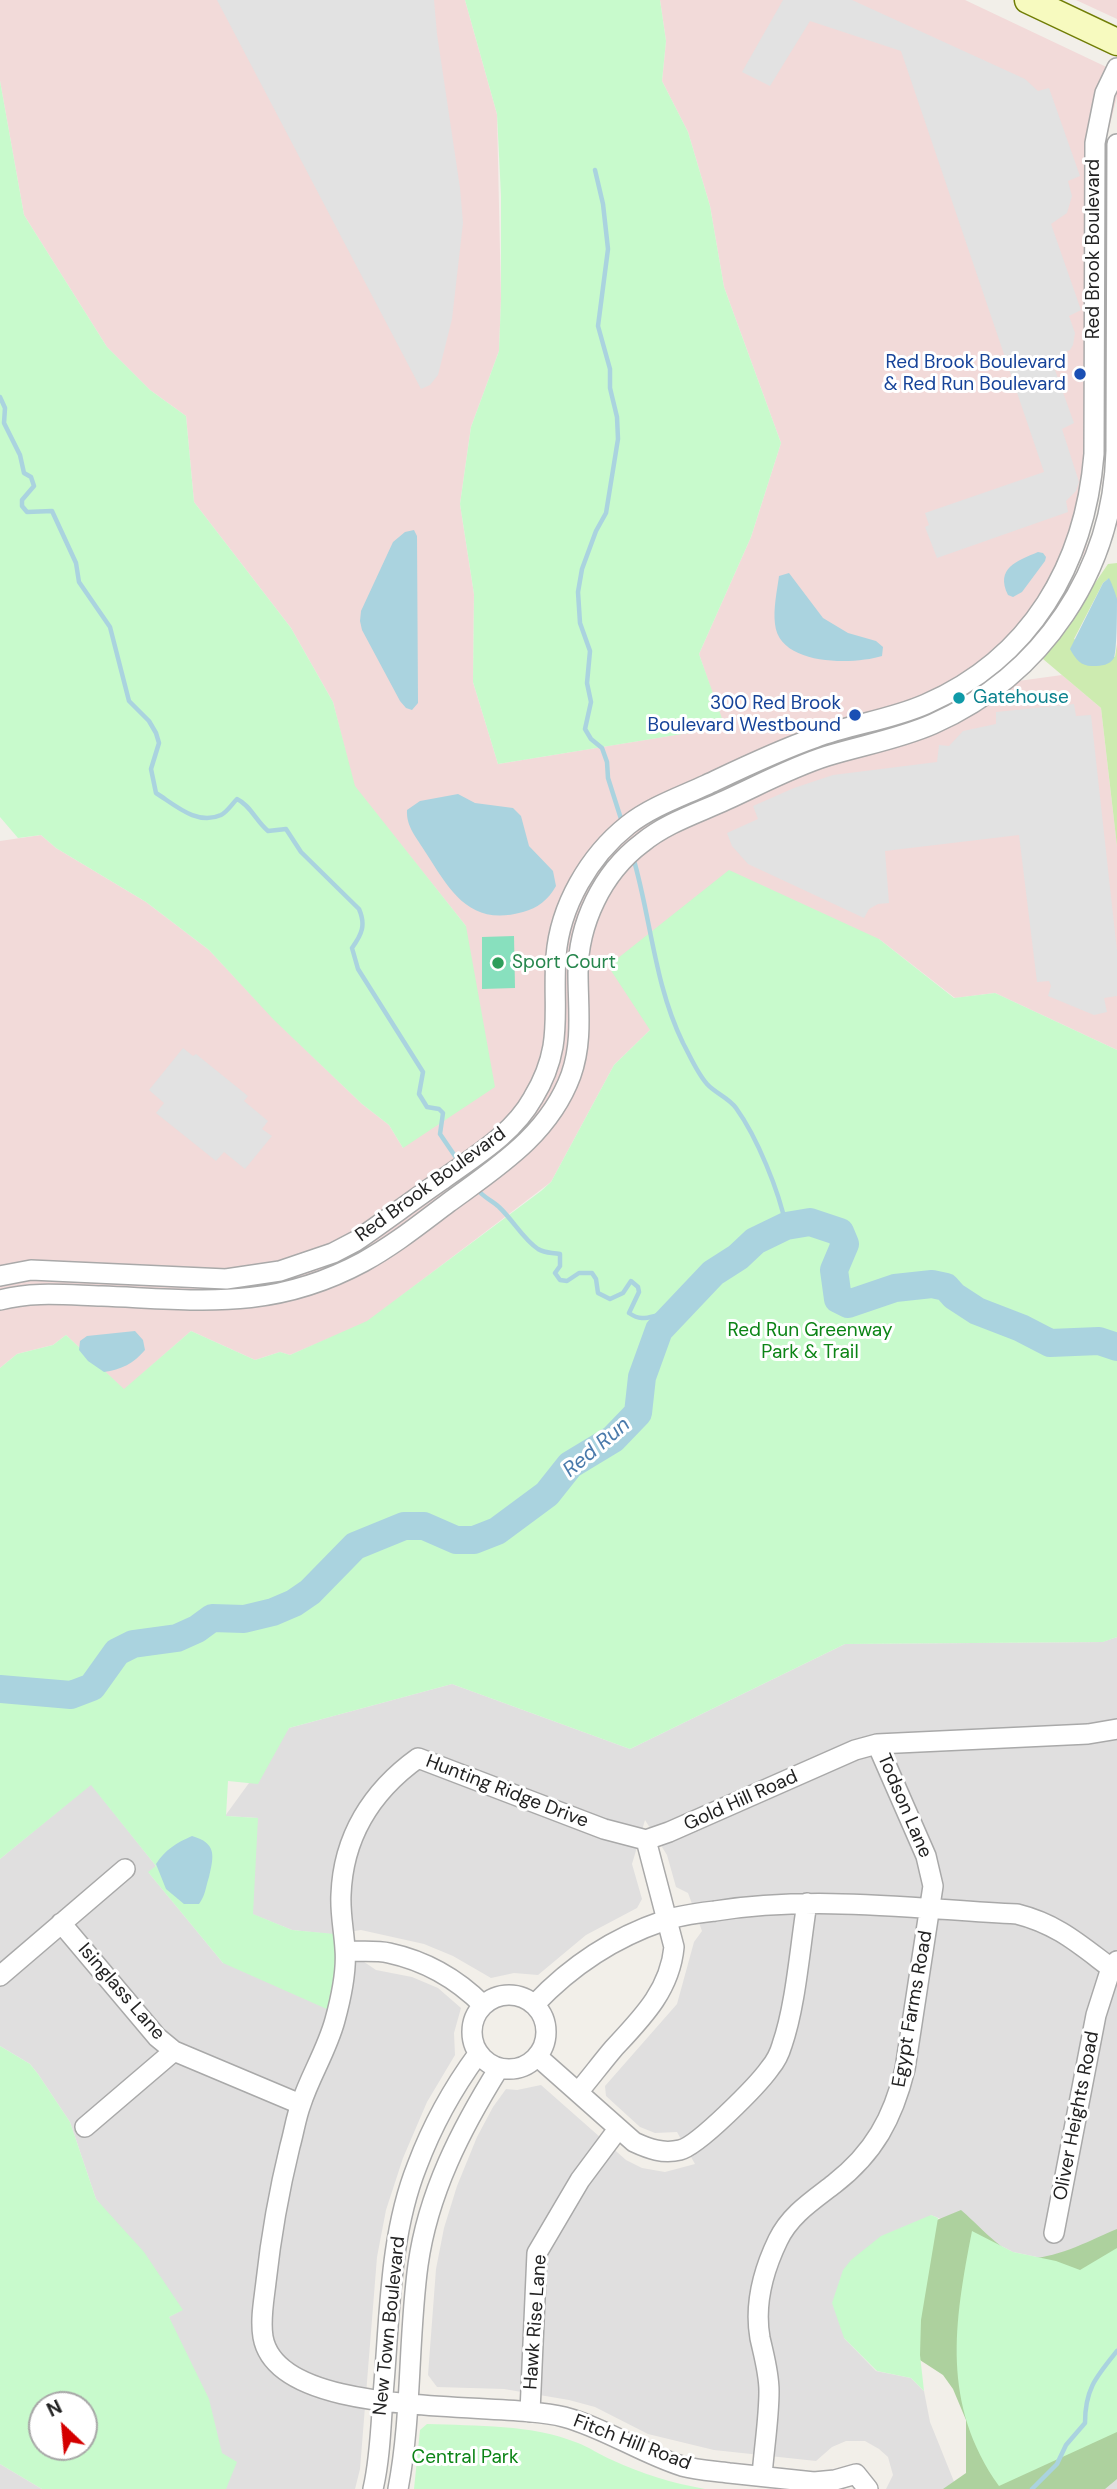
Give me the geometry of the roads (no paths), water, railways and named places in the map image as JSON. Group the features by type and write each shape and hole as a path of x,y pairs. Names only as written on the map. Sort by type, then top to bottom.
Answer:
{"main road":[{"path":"1028,0 1117,42"}],"street":[{"name":"Red Brook Boulevard","path":"0,1276 31,1270 226,1279 281,1271 332,1253 356,1241 497,1140 525,1112 550,1062 557,1025 555,975 559,937 569,903 594,862 629,825 653,809 785,748 818,736 898,715 947,694 993,664 1009,649 1040,613 1054,590 1084,522 1094,454 1095,143 1105,93 1117,68"},
{"name":"Red Brook Boulevard","path":"0,1300 32,1293 226,1301 287,1293 312,1286 367,1260 396,1242 511,1157 529,1141 553,1111 573,1071 580,1026 580,944 589,915 604,883 640,843 663,829 793,769 824,757 906,735 957,713 1021,667 1056,627 1081,587 1096,556 1111,508 1115,482 1117,144"},
{"name":"Gold Hill Road","path":"646,1840 855,1750 877,1744 1088,1734 1117,1729"},
{"name":"Todson Lane","path":"877,1744 931,1871 933,1886 930,1910"},
{"name":"Hunting Ridge Drive","path":"346,1951 341,1923 341,1896 343,1867 352,1838 377,1793 396,1773 418,1758 604,1829 646,1840"},
{"path":"579,2091 644,2017 657,1998 673,1961 674,1947 646,1840"},
{"path":"0,1976 125,1869"},
{"path":"538,2057 634,2142 649,2149 666,2152 682,2150 696,2141 756,2085 771,2067 782,2046 790,2014 807,1903"},
{"path":"535,2004 571,1969 618,1939 666,1920 747,1906 844,1903 1017,1914 1042,1920 1114,1964"},
{"name":"Egypt Farms Road","path":"762,2476 769,2389 760,2336 760,2286 778,2240 790,2221 807,2203 859,2162 891,2116 905,2069 930,1910"},
{"name":"Isinglass Lane","path":"61,1923 157,2037 174,2051 300,2104"},
{"path":"346,1951 388,1953 419,1963 444,1973 465,1987 483,2005"},
{"name":"Fitch Hill Road","path":"346,1951 342,1994 333,2026 300,2104 281,2182 262,2314 263,2338 272,2357 284,2369 303,2381 382,2403 501,2408 563,2417 685,2467 814,2482 862,2481"},
{"name":"Oliver Heights Road","path":"1054,2234 1096,2015 1114,1964"},
{"path":"512,1995 535,2004 545,2019 547,2032 545,2045 538,2057 520,2068 499,2068 478,2054 472,2031 475,2018 483,2005 495,1998 512,1995"},
{"path":"85,2127 174,2051"},
{"name":"New Town Boulevard","path":"373,2489 395,2259 413,2179 442,2111 478,2054"},
{"name":"New Town Boulevard","path":"398,2489 418,2265 426,2225 441,2178 464,2127 499,2068"},
{"name":"Hawk Rise Lane","path":"530,2412 537,2253 580,2180 618,2129"}],"water":[{"path":"414,530 417,536 418,703 412,710 400,701 362,630 360,621 361,611 393,542 405,532"},
{"path":"1038,552 1043,553 1045,561 1022,592 1013,597 1008,595 1004,578 1006,572 1016,562"},
{"path":"789,573 823,618 848,633 876,641 883,647 882,656 836,661 803,655 789,648 780,638 775,618 779,576"},
{"path":"1109,578 1117,599 1114,658 1105,665 1086,665 1077,659 1070,649 1103,583"},
{"path":"458,794 475,803 513,808 521,816 529,846 553,871 556,886 542,903 523,912 489,915 464,903 444,881 413,832 408,822 407,810 420,801"},
{"path":"135,1331 143,1340 145,1350 132,1362 116,1370 104,1372 88,1361 79,1350 80,1341 87,1336"},
{"path":"192,1836 206,1842 210,1847 212,1863 199,1904 184,1904 166,1889 156,1864 171,1847"}],"waterway":[{"path":"595,170 603,204 608,249 598,326 610,369 610,388 617,417 618,439 606,513 596,531 582,569 578,592 580,623 590,651 587,683 591,702 585,729 591,739 602,748 622,822"},
{"path":"0,397 5,408 4,423 20,455 24,473 31,477 34,486 22,500 22,506 27,512 52,511 76,563 79,582 110,627 129,701 149,721 156,733 159,743 151,769 156,793 187,813 203,818 221,815 237,799 246,805 268,831 286,829 301,852 359,909 362,929 352,948 358,969 423,1072 419,1094 427,1107 439,1109 443,1113 440,1134 459,1162"},
{"path":"633,857 659,974 673,1021 700,1075 710,1087 733,1104 752,1134 773,1181 786,1226"},
{"path":"478,1190 499,1207 538,1249 560,1254 560,1266 555,1273 560,1280 567,1281 579,1273 592,1273 596,1279 598,1293 610,1299 623,1293 631,1281 638,1287 639,1292 629,1313 640,1318 659,1315 667,1322"},
{"name":"Red Run","path":"0,1689 71,1695 92,1687 117,1652 133,1644 177,1638 197,1629 212,1618 244,1619 273,1612 294,1603 310,1592 355,1546 404,1526 424,1526 456,1540 474,1540 497,1531 547,1494 570,1465 613,1439 638,1413 642,1377 659,1330 713,1273 738,1257 755,1241 786,1226 810,1222 840,1232 845,1244 834,1270 838,1299 848,1304 895,1288 932,1284 946,1287 954,1296 977,1311 1050,1343 1099,1341 1117,1347"},
{"path":"1032,2489 1057,2464 1066,2445 1085,2423 1087,2401 1093,2384 1117,2351"}],"place":[{"name":"Red Brook Boulevard & Red Run Boulevard","path":"1080,374"},
{"name":"Gatehouse","path":"959,698"},
{"name":"300 Red Brook Boulevard Westbound","path":"855,715"},
{"name":"Sport Court","path":"498,963"}],"park label":[{"name":"Red Run Greenway Park & Trail","path":"810,1342"},
{"name":"Central Park","path":"465,2458"}]}
